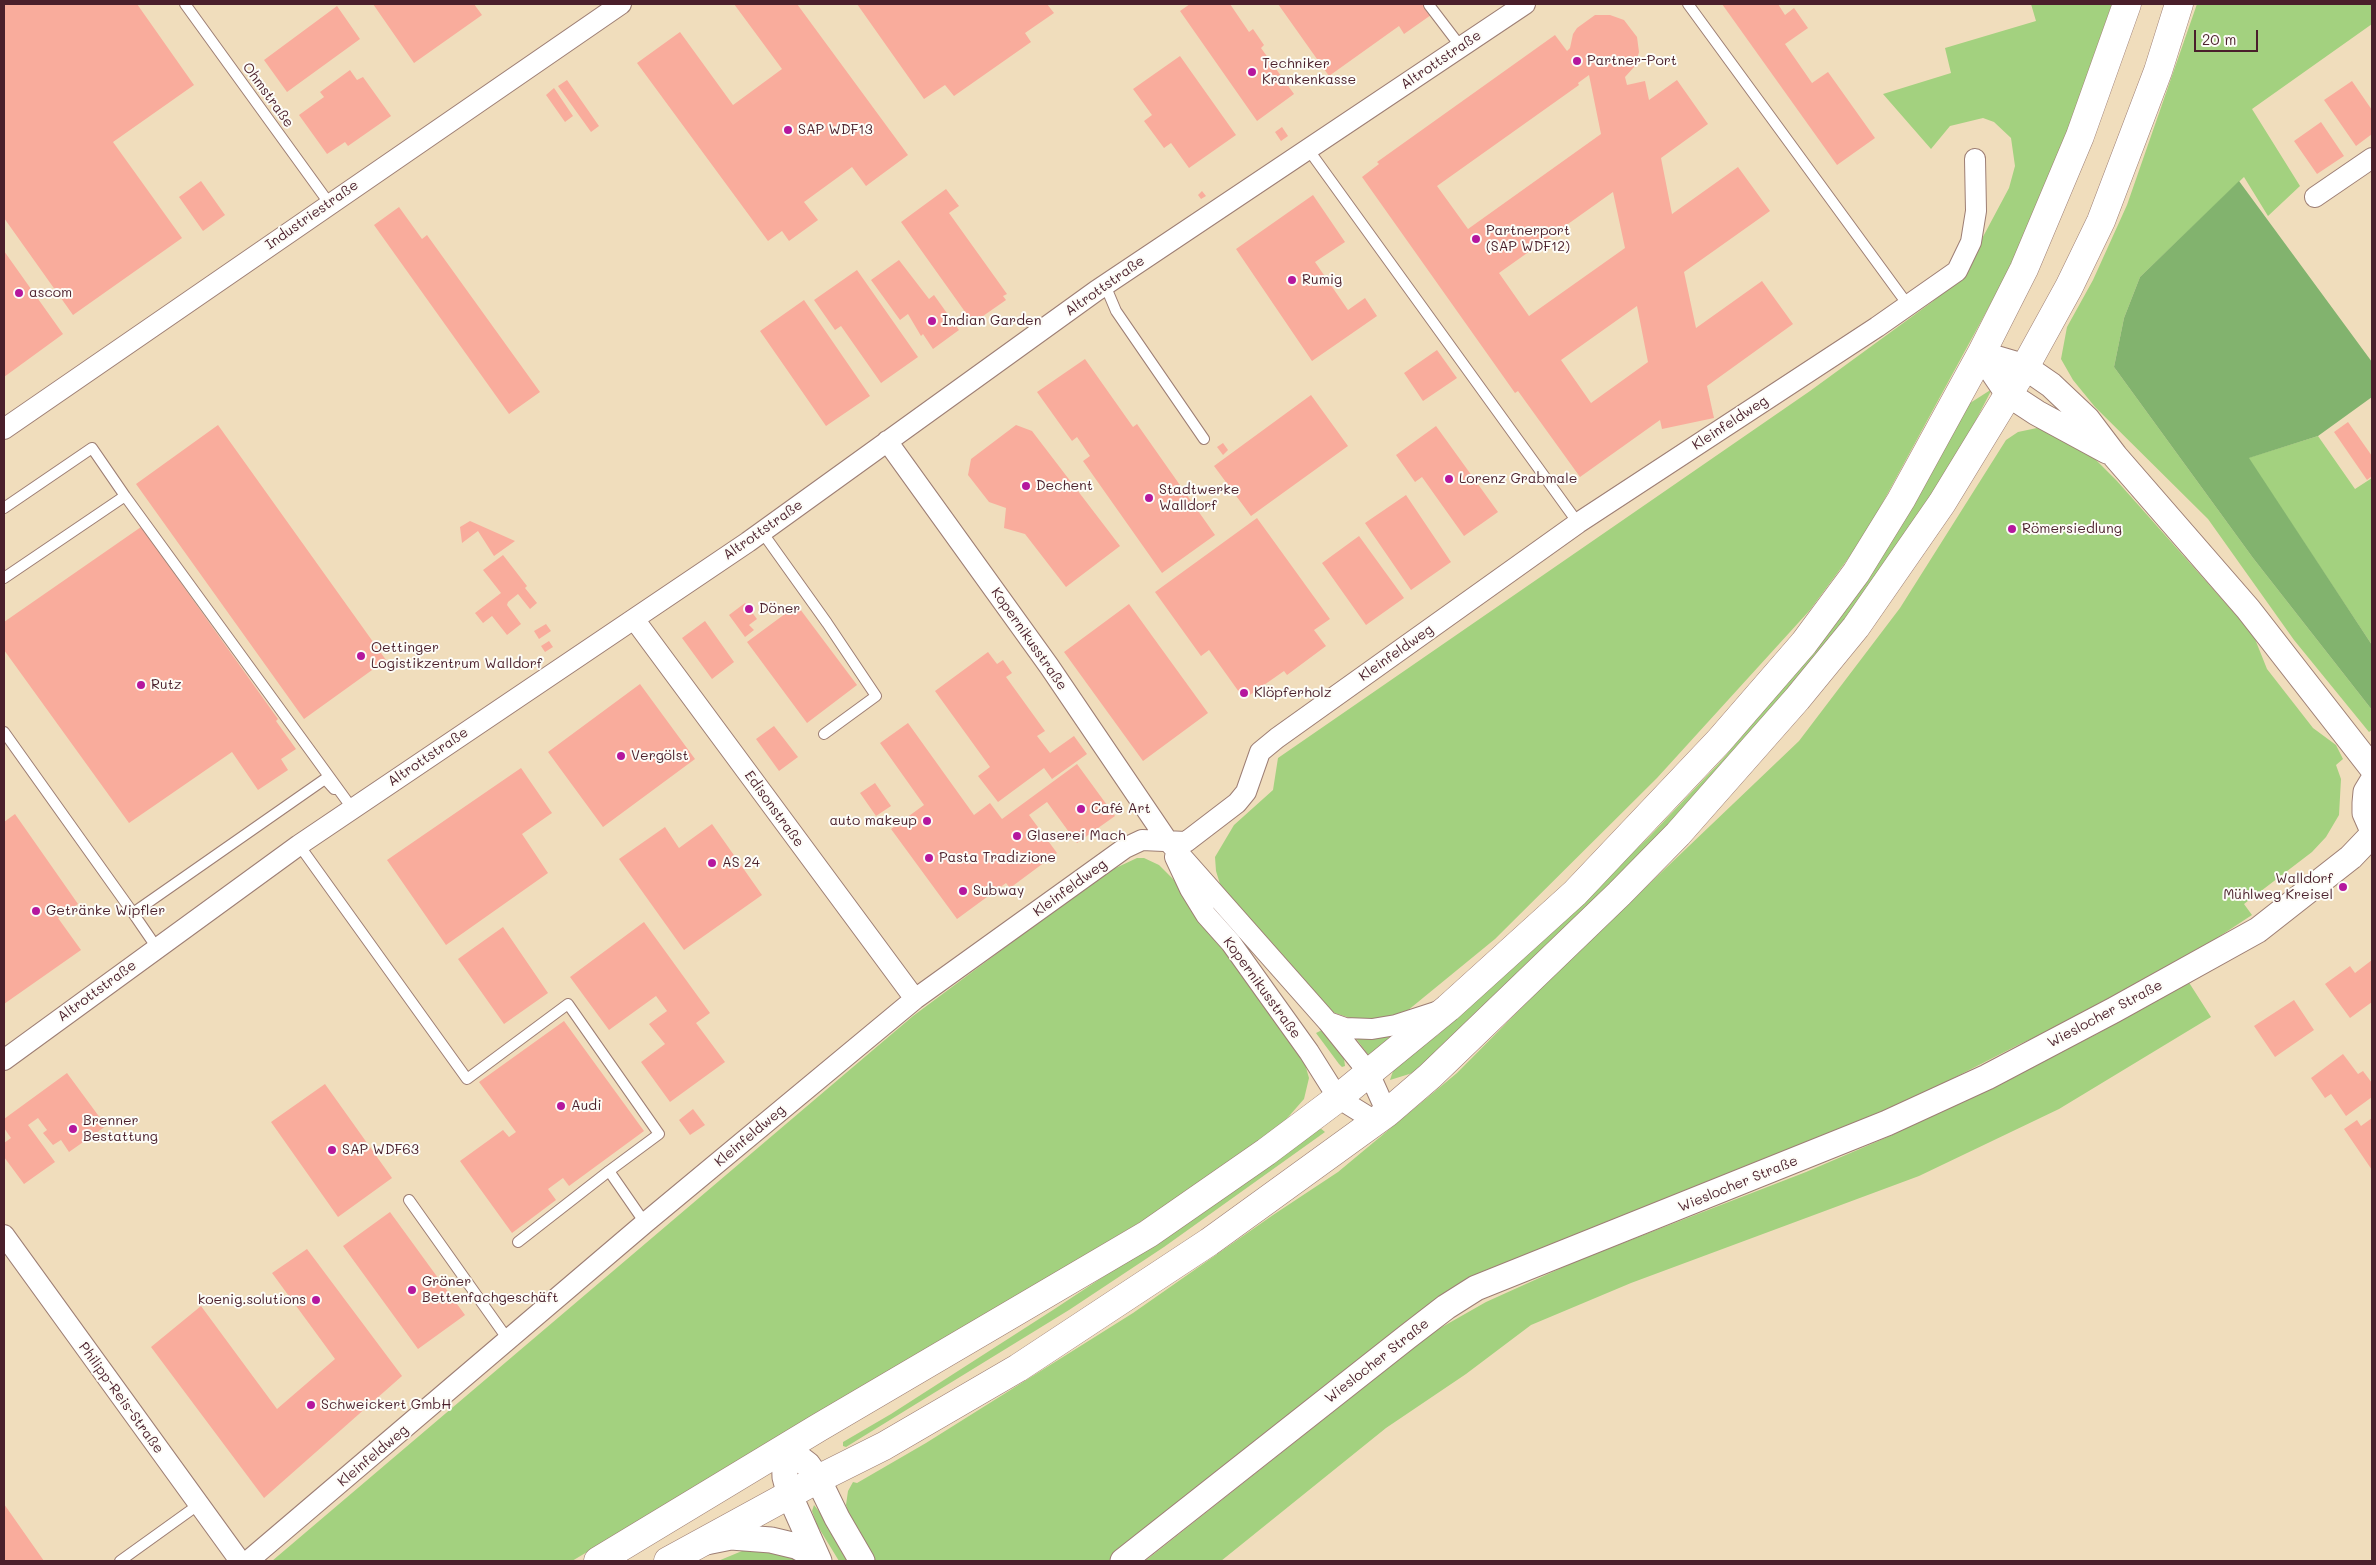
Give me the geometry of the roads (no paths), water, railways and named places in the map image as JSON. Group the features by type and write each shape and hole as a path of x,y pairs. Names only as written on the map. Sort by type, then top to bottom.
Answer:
{"main road":[{"path":"598,1561 1148,1234 1266,1152 1338,1098 1448,1008 1575,893 1719,741 1804,643 1856,573 1891,517 1981,354 2024,269 2080,136 2127,4"},
{"path":"668,1561 818,1479 884,1446 1018,1368 1209,1242 1381,1117 1430,1076 1620,894 1678,834 1768,733 1856,627 1942,503 2025,367 2069,287 2101,221 2158,70 2179,4"}],"street":[{"name":"Industriestraße","path":"4,429 329,203 621,4"},
{"name":"Altrottstraße","path":"4,1060 299,845 762,532 1105,285 1525,4"},
{"path":"2315,197 2372,158"},
{"name":"Kleinfeldweg","path":"248,1561 509,1341 645,1223 914,999 1125,848 1142,840 1186,842 1237,803 1246,792 1260,752 1277,738 1578,524 1957,271 1971,242 1976,211 1975,160"},
{"path":"1981,354 2025,367 2051,385 2087,419 2115,456 2248,609 2372,768"},
{"path":"1981,354 2008,394 2037,413 2115,456"},
{"name":"Kopernikusstraße","path":"888,441 1049,666 1167,840 1328,1022 1369,1073 1381,1117"},
{"name":"Edisonstraße","path":"634,619 914,999"},
{"path":"2372,782 2366,792 2365,803 2365,813 2372,829"},
{"name":"Wieslocher Straße","path":"1123,1561 1407,1336 1446,1307 1476,1288 1878,1127 1987,1077 2114,1010 2258,930 2351,857 2372,835"},
{"name":"Kopernikusstraße","path":"1167,840 1190,889 1206,915 1231,943 1309,1052 1338,1098 1381,1117"},
{"path":"1328,1022 1345,1028 1372,1029 1396,1025 1448,1008"},
{"name":"Philipp-Reis-Straße","path":"4,1235 240,1561"},
{"path":"785,1449 808,1465 818,1479 836,1518 862,1561"},
{"path":"785,1449 785,1477 790,1496 818,1559"},
{"path":"701,1543 731,1537 770,1540 796,1546 818,1559"}],"lane":[{"name":"Ohmstraße","path":"185,4 329,203"},
{"path":"1429,4 1461,47"},
{"path":"1688,4 1908,305"},
{"path":"1308,149 1578,524"},
{"path":"1105,285 1116,311 1204,439"},
{"path":"4,508 92,448 352,808"},
{"path":"4,578 125,496"},
{"path":"762,532 876,696 824,734"},
{"path":"4,732 157,948"},
{"path":"133,913 325,779 352,808"},
{"path":"299,845 467,1080 568,1004 659,1134 518,1242"},
{"path":"609,1171 645,1223"},
{"path":"409,1200 509,1341"},
{"path":"120,1561 198,1505"}],"place":[{"name":"Partner-Port","path":"1577,61"},
{"name":"Techniker Krankenkasse","path":"1252,72"},
{"name":"SAP WDF13","path":"788,130"},
{"name":"Partnerport (SAP WDF12)","path":"1476,239"},
{"name":"Rumig","path":"1292,280"},
{"name":"ascom","path":"19,293"},
{"name":"Indian Garden","path":"932,321"},
{"name":"Lorenz Grabmale","path":"1449,479"},
{"name":"Dechent","path":"1026,486"},
{"name":"Stadtwerke Walldorf","path":"1149,498"},
{"name":"Römersiedlung","path":"2012,529"},
{"name":"Döner","path":"749,609"},
{"name":"Oettinger Logistikzentrum Walldorf","path":"361,656"},
{"name":"Rutz","path":"141,685"},
{"name":"Klöpferholz","path":"1244,693"},
{"name":"Vergölst","path":"621,756"},
{"name":"Café Art","path":"1081,809"},
{"name":"auto makeup","path":"927,821"},
{"name":"Glaserei Mach","path":"1017,836"},
{"name":"Pasta Tradizione","path":"929,858"},
{"name":"AS 24","path":"712,863"},
{"name":"Walldorf Mühlweg Kreisel","path":"2343,887"},
{"name":"Subway","path":"963,891"},
{"name":"Getränke Wipfler","path":"36,911"},
{"name":"Audi","path":"561,1106"},
{"name":"Brenner Bestattung","path":"73,1129"},
{"name":"SAP WDF63","path":"332,1150"},
{"name":"Gröner Bettenfachgeschäft","path":"412,1290"},
{"name":"koenig.solutions","path":"316,1300"},
{"name":"Schweickert GmbH","path":"311,1405"}]}
